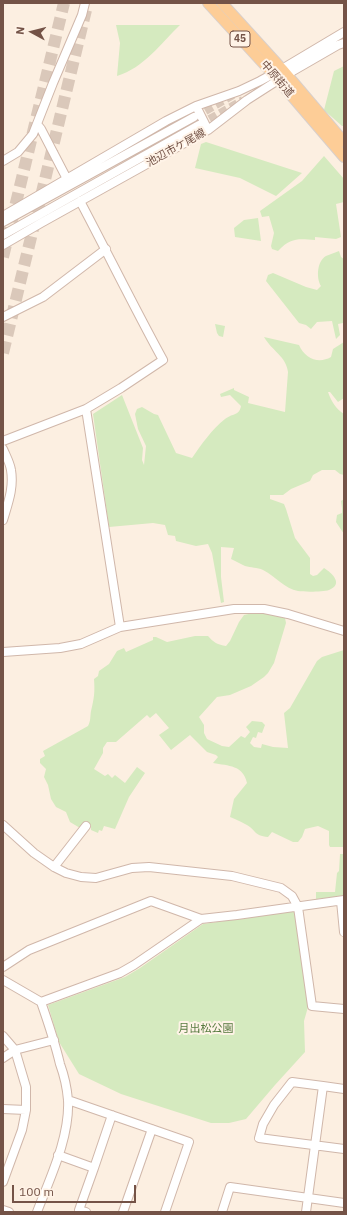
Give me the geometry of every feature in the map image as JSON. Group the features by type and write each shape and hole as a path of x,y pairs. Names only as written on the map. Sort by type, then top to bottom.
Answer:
{"main road":[{"name":"中原街道","path":"208,3 344,142"},
{"name":"中原街道","path":"222,3 344,158"}],"street":[{"path":"3,161 18,152 33,134 53,82 82,15 85,3"},
{"name":"池辺市ケ尾線","path":"3,245 208,130 279,75 344,32"},
{"name":"池辺市ケ尾線","path":"3,216 166,121 196,106 279,75 344,43"},
{"path":"196,106 208,130"},
{"name":"池辺市ケ尾線","path":"3,222 194,117"},
{"path":"37,124 42,129 68,179"},
{"name":"池辺市ケ尾線","path":"3,235 199,125"},
{"path":"3,441 86,409 163,360 80,201"},
{"path":"3,317 43,296 106,249"},
{"path":"86,409 120,627"},
{"path":"3,449 11,469 12,482 11,494 3,520"},
{"path":"3,652 60,648 81,644 120,627 249,608 264,609 288,614 344,631"},
{"path":"3,825 34,853 54,868 81,877 96,878 139,867 232,876 281,888 292,896 298,907 312,1006 344,1010"},
{"path":"54,868 86,826"},
{"path":"3,967 29,950 151,901 201,919 342,901 344,932"},
{"path":"41,1002 120,973 201,919"},
{"path":"3,980 41,1002 54,1040 65,1080 68,1100 65,1131 58,1155 37,1212"},
{"path":"3,1036 16,1050 26,1087 26,1110 22,1130 3,1182"},
{"path":"3,1058 16,1050 54,1040"},
{"path":"344,1090 292,1082 274,1105 263,1124 259,1138 344,1149"},
{"path":"306,1212 323,1086"},
{"path":"68,1100 189,1142 165,1212"},
{"path":"3,1109 26,1110"},
{"path":"86,1212 79,1210 112,1115"},
{"path":"123,1212 152,1129"},
{"path":"58,1155 94,1168"},
{"path":"222,1212 230,1187 344,1203"},
{"path":"3,1210 9,1212"}],"green space":[{"path":"116,25 180,25 144,61 127,72 117,76 120,43"},
{"path":"344,66 344,126 342,126 324,110 334,71"},
{"path":"206,142 302,173 276,196 240,178 195,168 201,144"},
{"path":"324,156 344,179 344,202 336,204 341,237 336,239 315,237 315,240 295,240 287,243 278,251 272,249 271,246 274,233 269,216 262,217 260,211 302,181"},
{"path":"258,218 261,241 235,237 234,228 244,220"},
{"path":"339,251 341,257 344,259 344,325 343,323 338,324 340,335 336,339 332,321 317,322 311,329 306,325 299,323 266,281 268,275 273,273 317,290 321,286 318,279 318,270 323,258"},
{"path":"215,324 225,326 223,337 219,336 217,333"},
{"path":"264,337 299,345 305,354 317,360 331,357 333,349 344,342 344,398 338,402 330,392 328,392 334,404 344,414 344,475 335,470 322,470 313,475 310,481 291,489 283,495 270,495 270,499 284,504 295,538 310,558 310,574 313,576 317,575 324,568 333,576 336,585 329,590 322,591 305,592 293,590 263,570 245,566 231,559 234,548 221,547 221,577 224,602 221,603 212,553 208,544 196,546 176,541 175,536 168,535 165,525 153,523 109,527 93,414 122,395 143,448 142,460 144,465 146,446 138,429 135,414 137,409 142,407 158,415 176,453 192,458 216,427 228,417 237,413 240,409 241,406 230,395 221,397 220,394 234,388 234,390 249,397 248,403 285,412 288,372 287,366"},
{"path":"344,499 344,534 336,522 337,515 342,513 341,501"},
{"path":"264,613 285,618 286,623 274,663 264,677 251,686 230,695 217,697 199,717 204,725 204,733 207,739 222,746 229,747 241,736 245,738 250,732 246,727 252,721 262,722 265,725 262,733 258,732 256,738 253,737 250,743 254,747 261,748 262,744 273,747 288,748 284,713 290,708 317,661 322,657 344,650 344,896 316,899 316,892 335,892 337,873 339,871 340,854 343,854 343,847 330,847 329,831 318,826 305,829 298,842 293,842 272,832 268,837 257,834 249,826 230,817 234,799 247,783 245,777 234,767 213,763 218,757 207,752 190,735 171,750 159,735 169,728 156,713 150,718 147,715 116,742 107,742 94,769 105,776 108,774 112,778 115,775 125,783 137,767 145,773 129,797 115,829 104,826 102,831 99,830 98,833 91,830 91,826 83,825 80,828 70,822 66,812 56,807 51,799 48,785 44,777 46,769 40,763 40,759 45,756 43,751 88,726 94,695 94,679 98,676 99,671 109,664 117,651 124,648 126,652 153,640 153,637 167,642 195,636 208,636 216,643 226,646 244,615"},
{"name":"月出松公園","path":"295,911 308,1007 304,1021 305,1052 246,1119 229,1123 211,1123 121,1094 79,1074 59,1042 48,1005 125,977 203,924"}],"tunnel":[{"path":"3,257 64,3"},
{"path":"3,353 86,10"},
{"path":"195,117 233,95"},
{"path":"199,125 243,100"}]}
